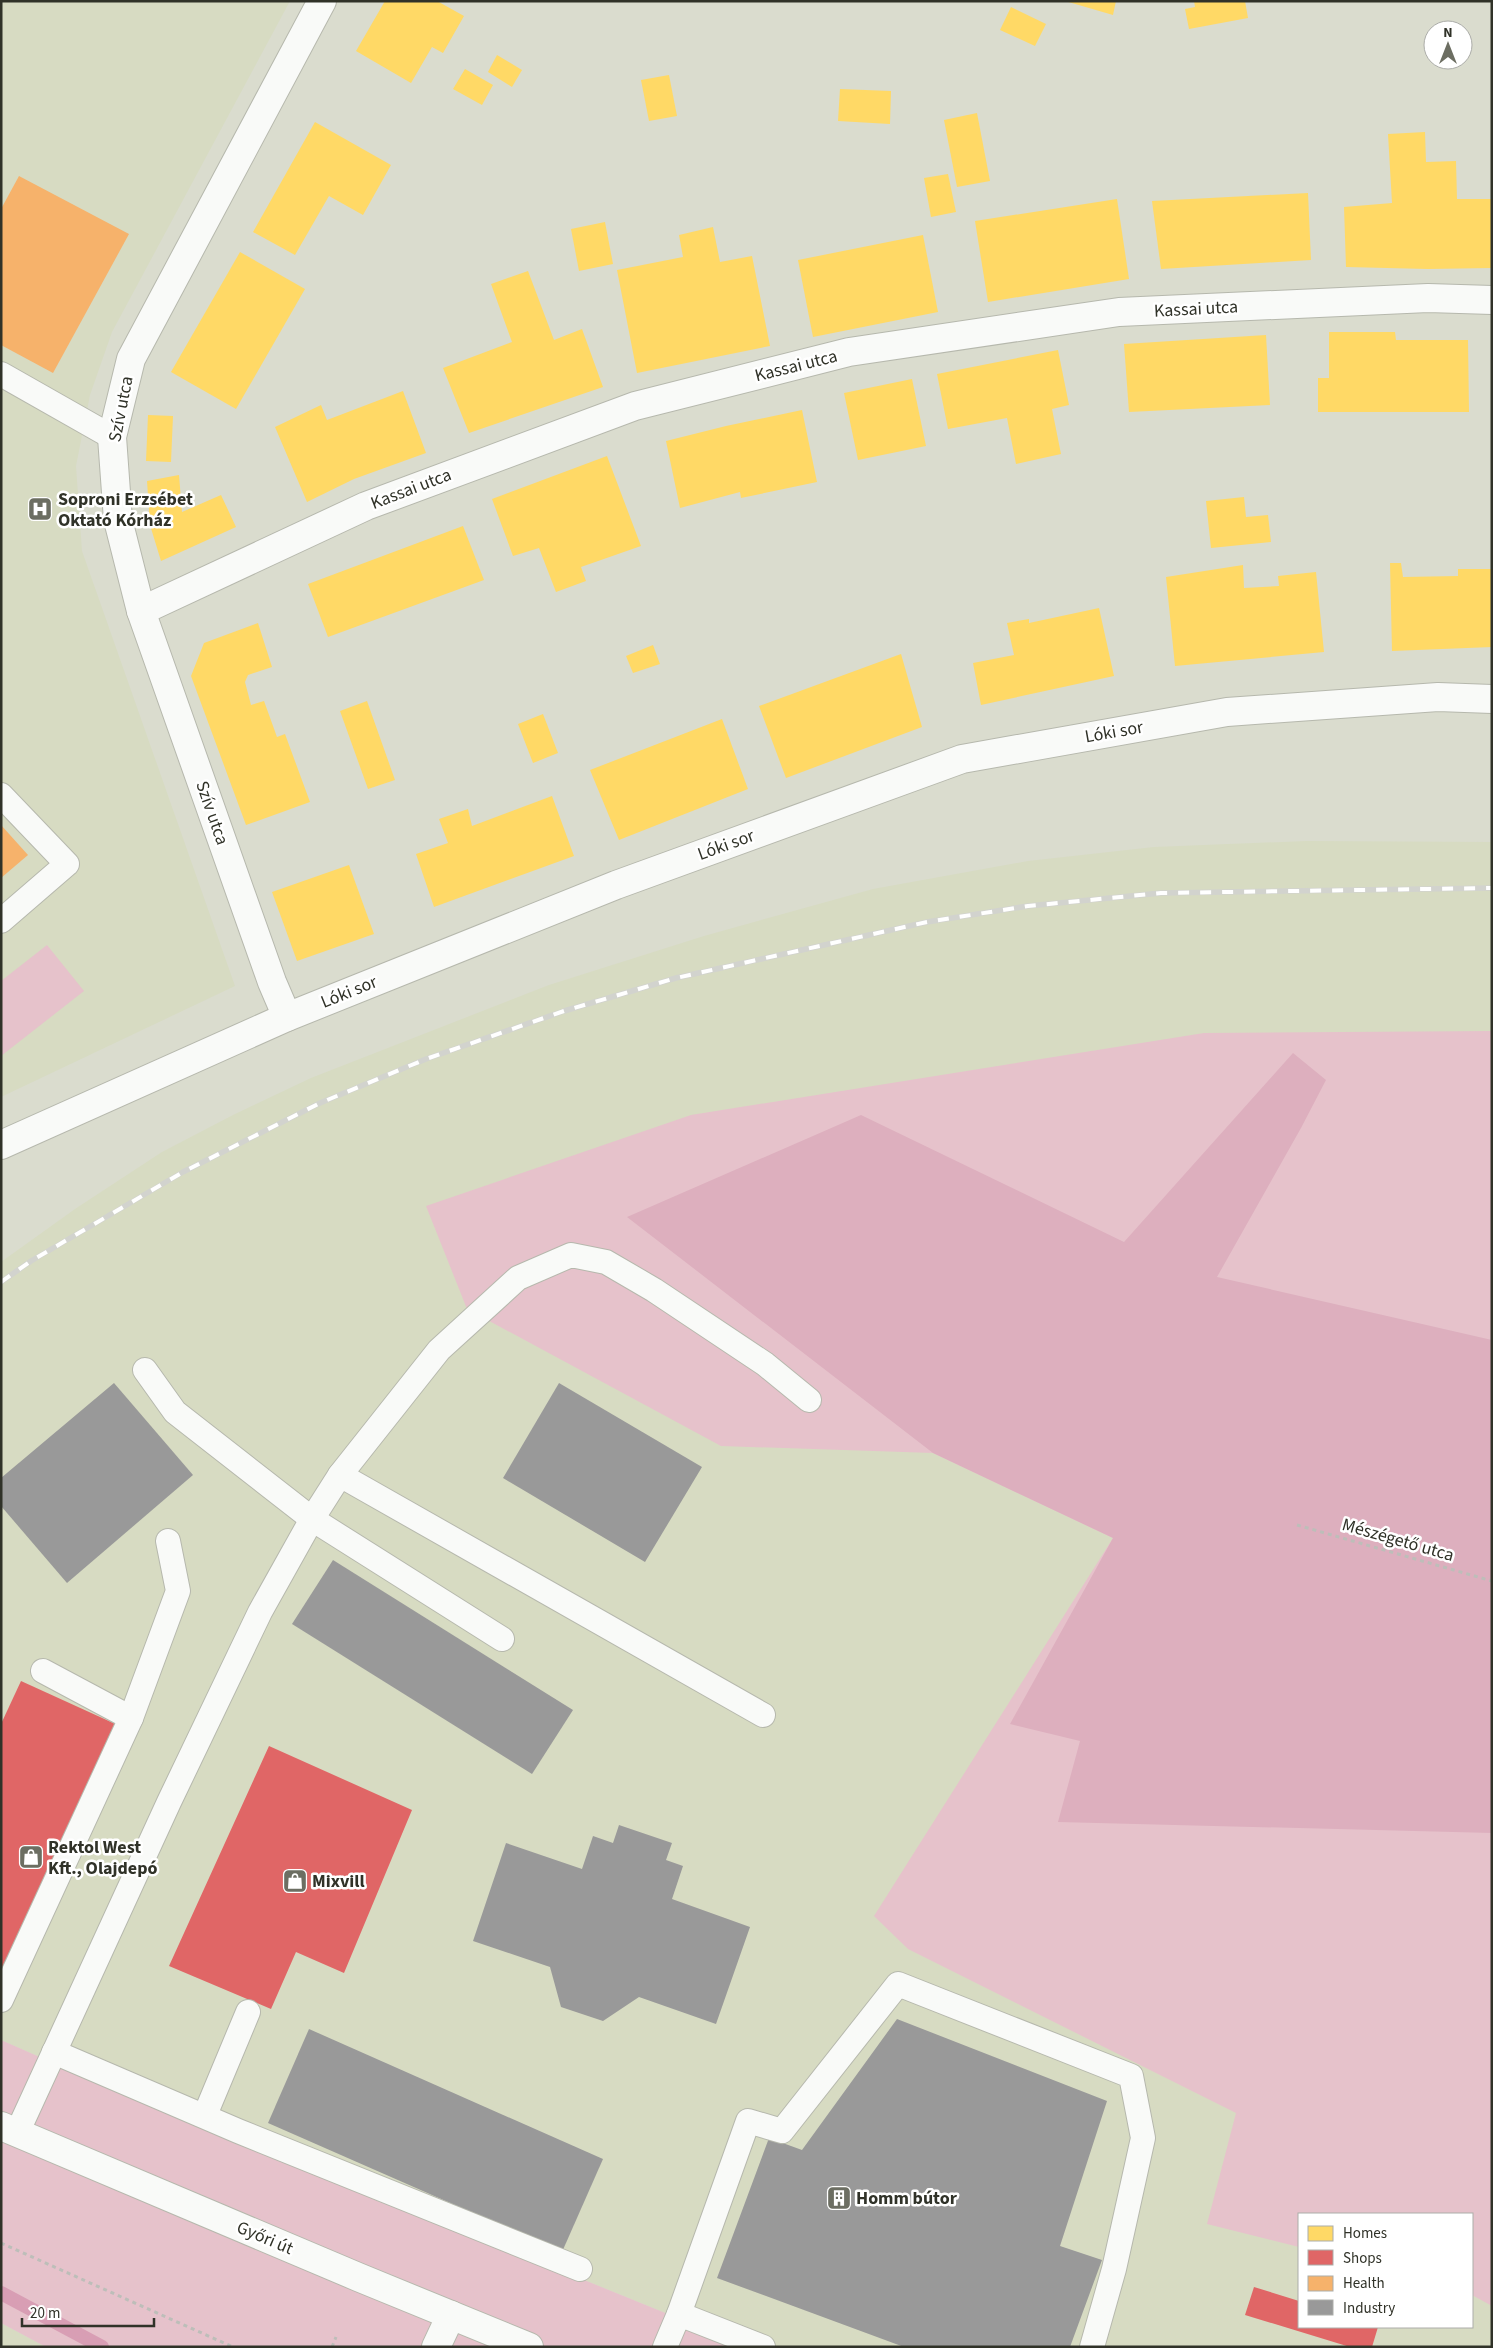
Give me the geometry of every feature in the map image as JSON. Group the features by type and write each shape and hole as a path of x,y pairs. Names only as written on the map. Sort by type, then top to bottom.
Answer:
{"street":[{"name":"Szív utca","path":"287,1017 272,982 140,611 118,520 112,437 131,360 322,1"},
{"name":"Kassai utca","path":"140,611 366,506 636,406 850,352 1118,312 1428,298 1492,300"},
{"name":"Lóki sor","path":"1,1145 287,1017 616,885 962,759 1227,712 1438,697 1492,699"},
{"name":"Győri út","path":"9,2130 529,2347"},
{"path":"436,2347 451,2315"}],"lane":[{"path":"1,374 112,437"},
{"path":"1,795 67,864 1,921"},
{"path":"9,2130 54,2052 252,1629 312,1519 340,1475 439,1350 518,1278 571,1255 606,1262 654,1290 765,1364 809,1400"},
{"path":"144,1370 175,1412 312,1519 502,1639"},
{"path":"340,1475 763,1715"},
{"path":"1,2000 131,1718 178,1591 168,1541"},
{"path":"43,1671 131,1718"},
{"path":"666,2347 748,2121 782,2131 898,1984 1131,2076 1143,2138 1114,2269 1092,2347"},
{"path":"205,2116 248,2012"},
{"path":"54,2052 247,2135 580,2269"},
{"path":"679,2314 763,2347"}],"path":[{"name":"Mészégető utca","path":"1297,1525 1492,1581"},
{"path":"1,2243 233,2347"},
{"path":"332,2347 336,2337"}],"shaded area":[{"name":"Soproni Erzsébet Oktató Kórház","path":"1,1 290,1 112,332 90,395 76,466 82,551 235,986 1,1097"},
{"path":"1307,841 1492,842 1492,2347 749,2347 92,2080 1,2040 1,1262 75,1209 162,1152 233,1115 311,1078 549,985 704,936 873,889 1028,861 1154,847"},
{"path":"47,945 84,991 1,1056 1,981"},
{"path":"1492,1031 1492,2306 1473,2296 1473,2213 1298,2213 1298,2247 1207,2224 1236,2113 908,1949 874,1916 1113,1538 933,1453 721,1446 467,1309 426,1206 691,1115 1204,1033"},
{"path":"1293,1053 1326,1080 1217,1277 1492,1340 1492,1833 1058,1822 1080,1741 1010,1724 1113,1538 933,1453 627,1217 861,1115 1124,1242"},
{"path":"1,2040 92,2080 749,2347 46,2347 1,2323"},
{"path":"1,2323 46,2347 1,2347"}],"building: Homes":[{"path":"385,1 437,1 464,16 443,53 432,47 411,83 356,51"},
{"path":"1065,1 1116,1 1113,15"},
{"path":"1194,1 1245,1 1248,18 1189,29 1185,9 1195,7"},
{"path":"1011,7 1046,24 1035,46 1000,30"},
{"path":"497,55 522,70 512,87 488,72"},
{"path":"465,69 493,85 482,105 453,89"},
{"path":"669,75 677,116 649,121 641,80"},
{"path":"840,89 891,91 890,124 838,121"},
{"path":"977,113 990,181 957,187 944,120"},
{"path":"315,122 391,165 363,215 329,196 295,255 253,232"},
{"path":"1425,132 1426,162 1456,161 1457,199 1492,199 1492,268 1346,267 1344,207 1392,203 1388,134"},
{"path":"948,174 956,212 931,217 924,178"},
{"path":"1308,193 1311,260 1161,269 1152,201"},
{"path":"1117,199 1129,279 988,302 975,221"},
{"path":"605,222 613,264 579,271 571,229"},
{"path":"713,227 720,262 752,256 770,346 637,373 617,270 683,257 679,235"},
{"path":"923,235 938,312 813,337 798,260"},
{"path":"240,252 305,289 236,409 171,372"},
{"path":"528,271 554,340 582,329 603,387 469,433 443,368 512,342 491,284"},
{"path":"1329,332 1395,332 1396,340 1468,340 1469,412 1318,412 1318,378 1329,378"},
{"path":"1266,335 1270,405 1129,412 1124,344"},
{"path":"1058,350 1069,405 1052,409 1061,454 1016,464 1007,418 948,429 937,374"},
{"path":"912,379 926,446 858,460 844,393"},
{"path":"403,391 426,453 354,479 307,502 275,427 321,405 327,420"},
{"path":"802,410 817,482 741,498 740,492 680,508 666,441"},
{"path":"148,415 173,416 171,462 146,461"},
{"path":"607,456 641,546 581,567 586,581 556,592 539,548 513,556 492,499"},
{"path":"179,475 182,512 221,495 236,527 161,561 150,525 147,481"},
{"path":"1244,497 1246,517 1268,515 1271,542 1211,548 1206,501"},
{"path":"463,526 484,580 328,637 308,584"},
{"path":"1390,563 1401,563 1403,577 1458,576 1458,569 1492,569 1492,647 1392,651"},
{"path":"1243,565 1244,588 1279,586 1278,576 1316,572 1324,652 1175,666 1166,577"},
{"path":"1099,608 1114,676 981,705 973,663 1014,655 1007,623 1029,619 1029,623"},
{"path":"258,623 272,667 248,675 245,682 251,705 264,701 277,737 285,734 310,802 246,825 191,676 204,643"},
{"path":"653,645 660,664 633,673 626,656"},
{"path":"901,654 922,727 786,778 759,706"},
{"path":"367,701 395,780 368,789 340,711"},
{"path":"543,714 558,753 533,763 518,724"},
{"path":"722,719 748,789 619,840 590,770"},
{"path":"552,796 574,856 434,907 416,854 448,843 439,819 468,809 472,826"},
{"path":"349,865 374,934 297,961 272,892"}],"building: Shops":[{"name":"Rektol West Kft., Olajdepó","path":"21,1681 122,1727 1,1987 1,1724"},
{"name":"Mixvill","path":"269,1746 412,1810 344,1973 296,1952 271,2009 169,1966"},
{"path":"1254,2287 1298,2301 1298,2328 1378,2328 1372,2347 1350,2347 1245,2315"}],"building: Health":[{"path":"19,176 129,234 53,373 1,345 1,209"},
{"path":"1,825 28,855 1,878"}],"building: Industry":[{"path":"114,1383 193,1475 67,1583 1,1506 1,1478"},
{"path":"559,1383 702,1467 645,1562 503,1478"},
{"path":"333,1560 573,1710 532,1774 292,1624"},
{"path":"619,1825 672,1843 666,1860 683,1866 672,1899 750,1927 716,2024 639,1997 603,2021 561,2007 550,1967 473,1941 506,1843 582,1869 593,1836 613,1843"},
{"path":"897,2019 1107,2101 1060,2246 1102,2260 1070,2347 904,2347 717,2278 769,2138 802,2150"},
{"path":"309,2029 603,2159 562,2252 268,2123"}],"waterway":[{"path":"1,2293 102,2347"}],"railway":[{"path":"1,1282 31,1261 183,1172 320,1103 426,1059 564,1011 676,978 927,922 1028,906 1161,893 1492,888"}],"place":[{"name":"Soproni Erzsébet Oktató Kórház","path":"40,509"},
{"name":"Rektol West Kft., Olajdepó","path":"31,1857"},
{"name":"Mixvill","path":"295,1881"},
{"name":"Homm bútor","path":"839,2198"}]}
